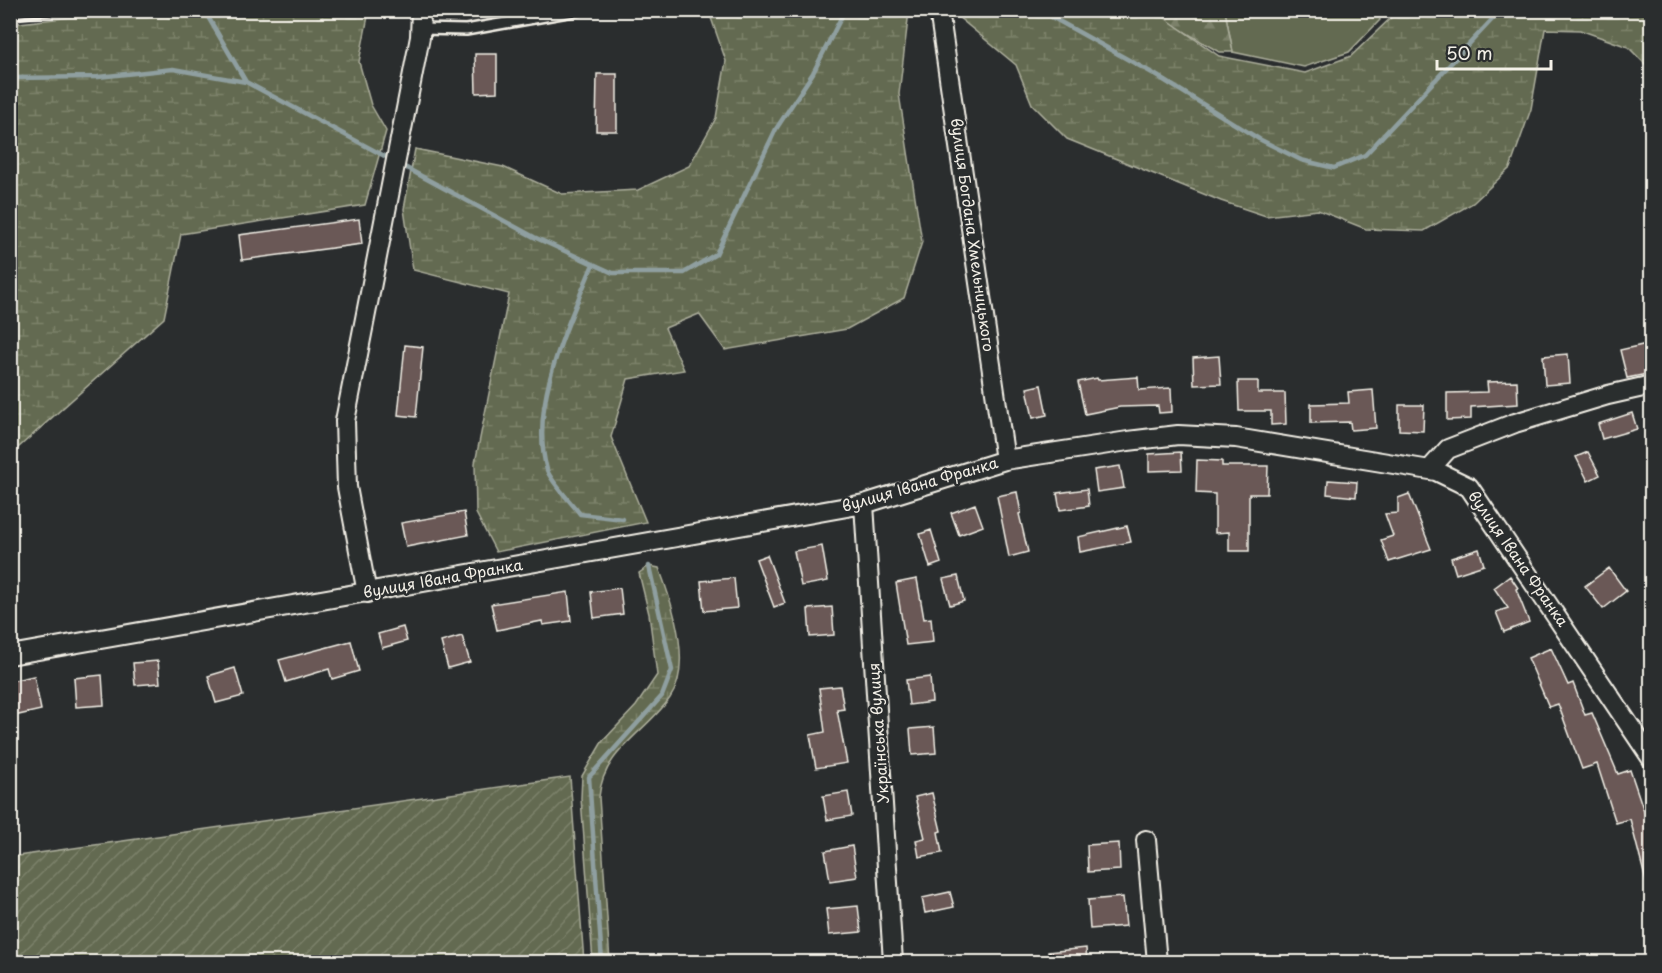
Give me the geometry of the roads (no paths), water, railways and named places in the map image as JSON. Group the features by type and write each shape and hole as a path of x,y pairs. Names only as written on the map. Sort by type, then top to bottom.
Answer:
{"street":[{"path":"367,593 347,487 345,421 421,29 421,10"},
{"name":"вулиця Богдана Хмельницького","path":"939,10 1005,460"},
{"path":"1430,470 1448,449 1515,423 1608,395 1652,385"},
{"name":"вулиця Івана Франка","path":"10,655 864,504 1005,460 1178,435 1236,438 1430,470 1469,487 1652,759"},
{"name":"Українська вулиця","path":"864,504 893,963"},
{"path":"1146,840 1157,963"}],"lane":[{"path":"421,29 466,30 579,10"}],"waterway":[{"path":"204,10 246,82"},
{"path":"399,164 534,237 613,273 684,273 716,254 776,129 813,73 845,10"},
{"path":"1039,10 1154,74 1259,139 1301,160 1334,168 1365,155 1501,10"},
{"path":"10,78 98,77 173,69 246,82 392,160"},
{"path":"593,264 554,365 543,419 543,445 549,475 580,514 623,519"},
{"path":"602,962 589,777 662,696 672,670 649,566"}],"railway":[{"path":"10,19 90,10"}]}
